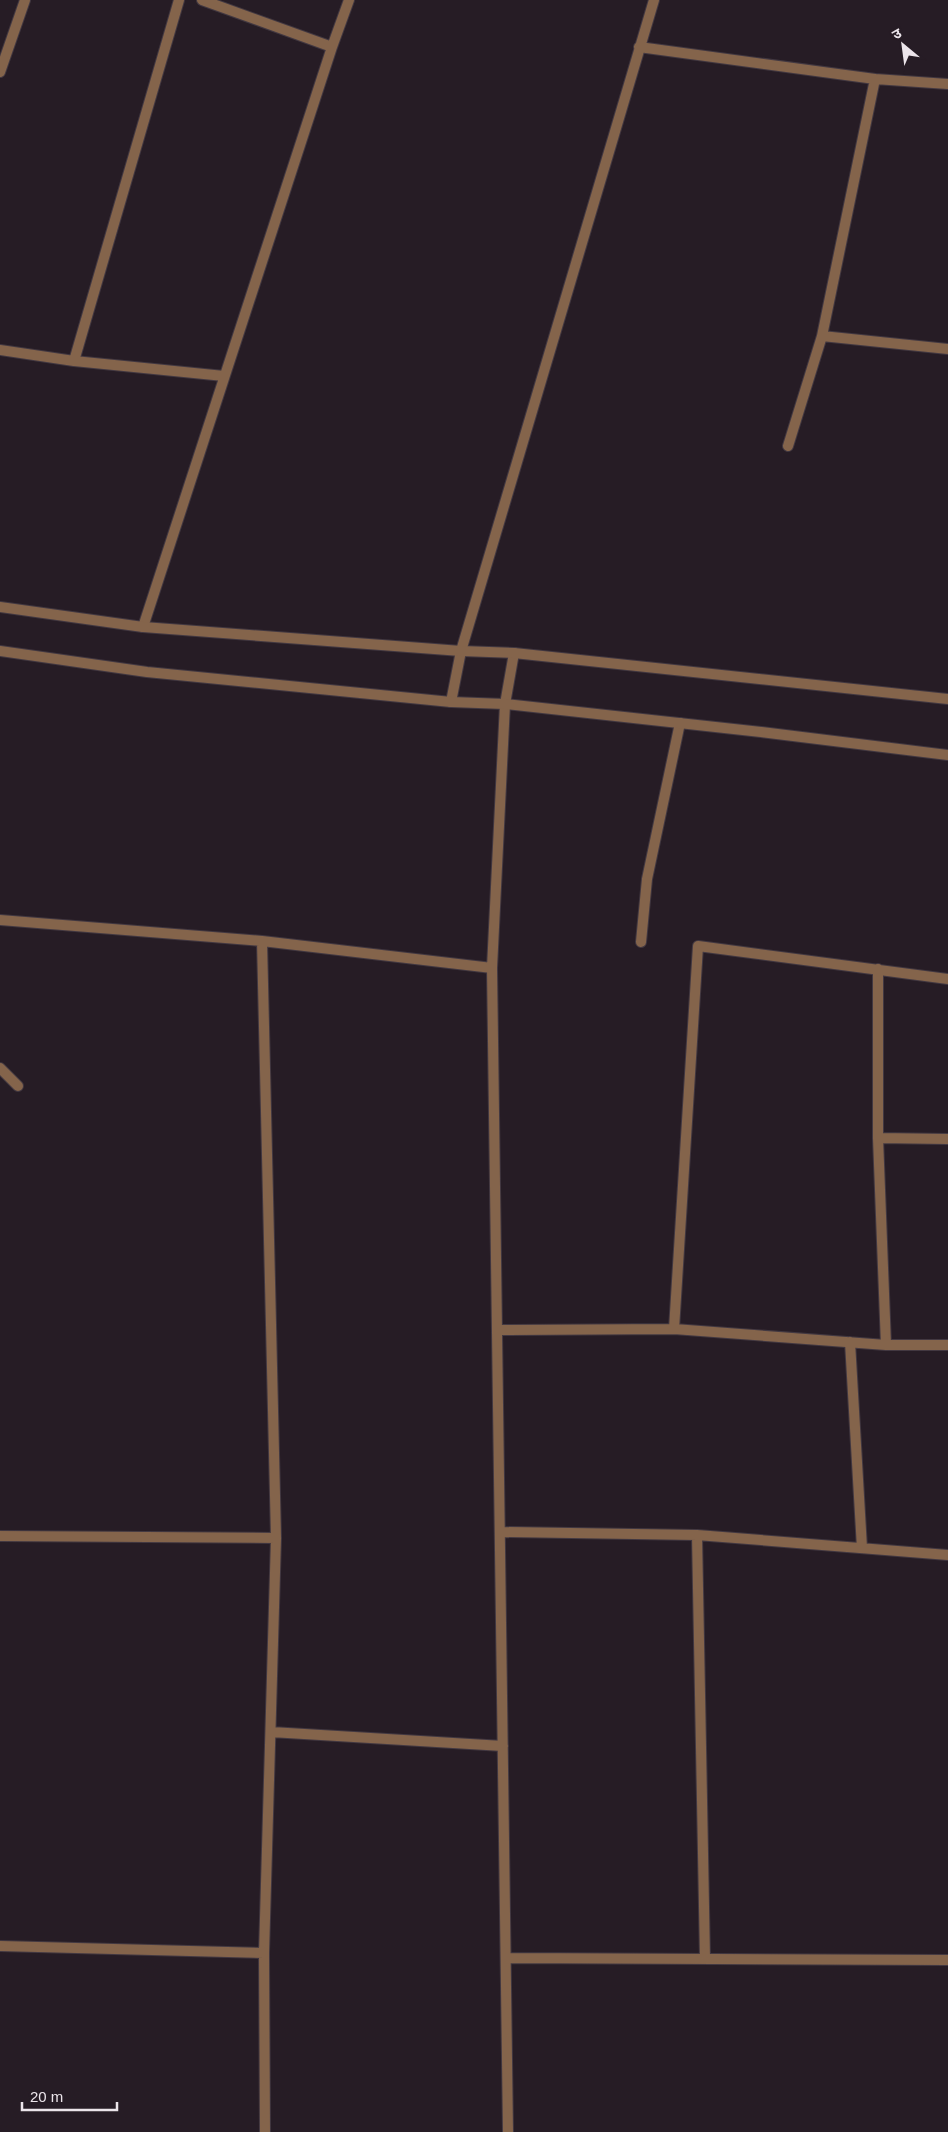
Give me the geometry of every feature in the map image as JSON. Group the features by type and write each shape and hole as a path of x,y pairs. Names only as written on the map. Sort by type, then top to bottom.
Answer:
{"street":[{"path":"0,72 25,0"},
{"path":"74,361 179,0"},
{"path":"202,0 332,47"},
{"path":"144,627 224,376 349,0"},
{"path":"451,702 461,651 654,0"},
{"path":"639,47 875,79 948,84"},
{"path":"788,446 822,336 875,79"},
{"path":"822,336 948,349"},
{"path":"0,350 74,361 224,376"},
{"path":"0,608 144,627 461,651 514,653 948,699"},
{"path":"0,651 147,672 451,702 505,704 948,755"},
{"path":"508,2132 492,968 505,704 514,653"},
{"path":"641,942 647,879 680,723"},
{"path":"0,920 262,941 492,968"},
{"path":"262,941 276,1538 264,1953 265,2132"},
{"path":"674,1329 698,946 948,979"},
{"path":"878,969 878,1138 886,1345"},
{"path":"0,1068 18,1086"},
{"path":"878,1138 948,1139"},
{"path":"498,1330 674,1329 886,1345 948,1345"},
{"path":"850,1342 862,1548"},
{"path":"501,1532 696,1535 948,1555"},
{"path":"696,1535 705,1959"},
{"path":"0,1536 276,1538"},
{"path":"270,1732 503,1746"},
{"path":"0,1946 264,1953"},
{"path":"506,1958 948,1960"}]}
